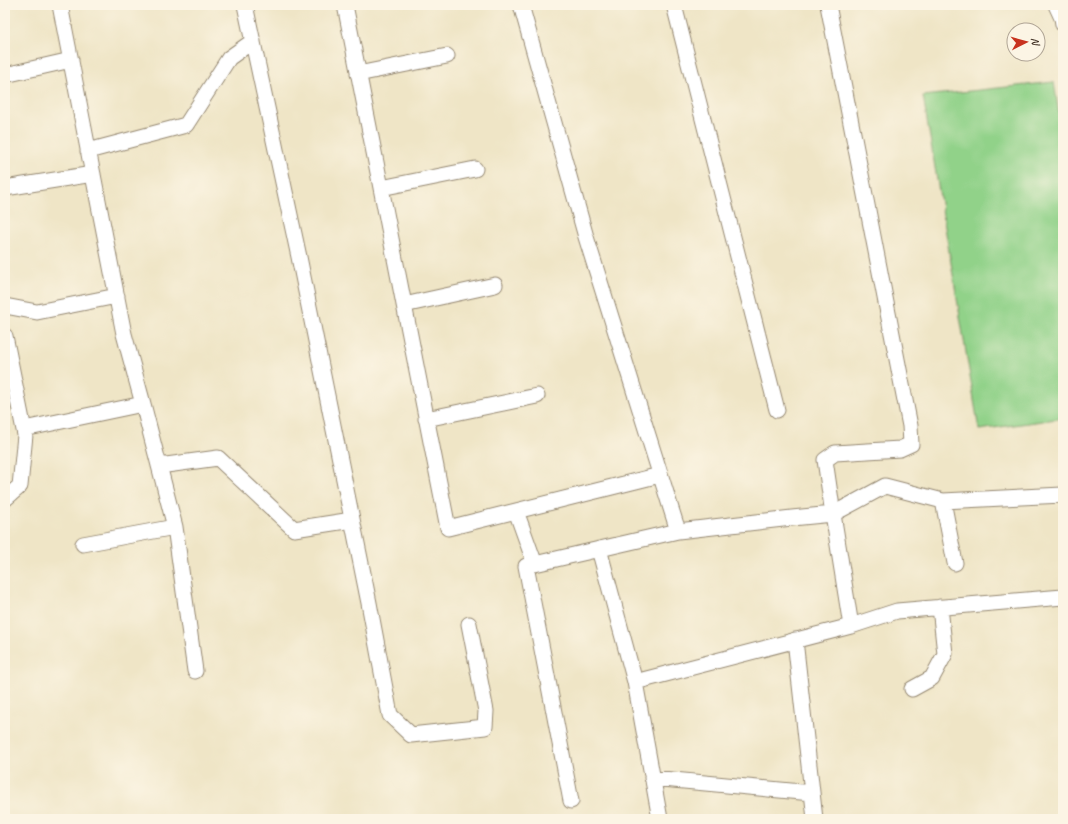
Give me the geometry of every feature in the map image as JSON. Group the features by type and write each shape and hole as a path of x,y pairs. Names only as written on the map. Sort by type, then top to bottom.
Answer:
{"street":[{"path":"60,5 124,334 144,404 175,527 195,671"},
{"path":"245,5 299,257 369,603 390,715 411,735 485,727 486,712 470,624"},
{"path":"345,5 448,528 660,475"},
{"path":"521,5 586,237 678,531"},
{"path":"674,5 777,410"},
{"path":"828,5 910,426 911,444 900,449 835,453 825,460 851,626"},
{"path":"1056,5 1063,24"},
{"path":"88,151 186,125 229,58 253,41"},
{"path":"358,74 447,56"},
{"path":"5,75 71,60"},
{"path":"381,188 475,169"},
{"path":"5,188 93,174"},
{"path":"404,305 495,285"},
{"path":"5,306 37,312 117,296"},
{"path":"5,336 25,435 20,486 5,499"},
{"path":"426,418 537,396"},
{"path":"24,428 144,404"},
{"path":"159,466 218,458 294,529 352,520"},
{"path":"571,801 526,566 678,531 833,514 884,486 943,501 1063,495"},
{"path":"943,501 955,563"},
{"path":"516,511 535,564"},
{"path":"83,544 175,527"},
{"path":"599,549 635,682 660,819"},
{"path":"635,682 851,626 897,611 1063,597"},
{"path":"912,689 932,678 945,654 940,607"},
{"path":"795,640 814,819"},
{"path":"652,778 812,792"}],"green space":[{"path":"1054,82 1063,141 1063,418 979,430 923,96"}]}
